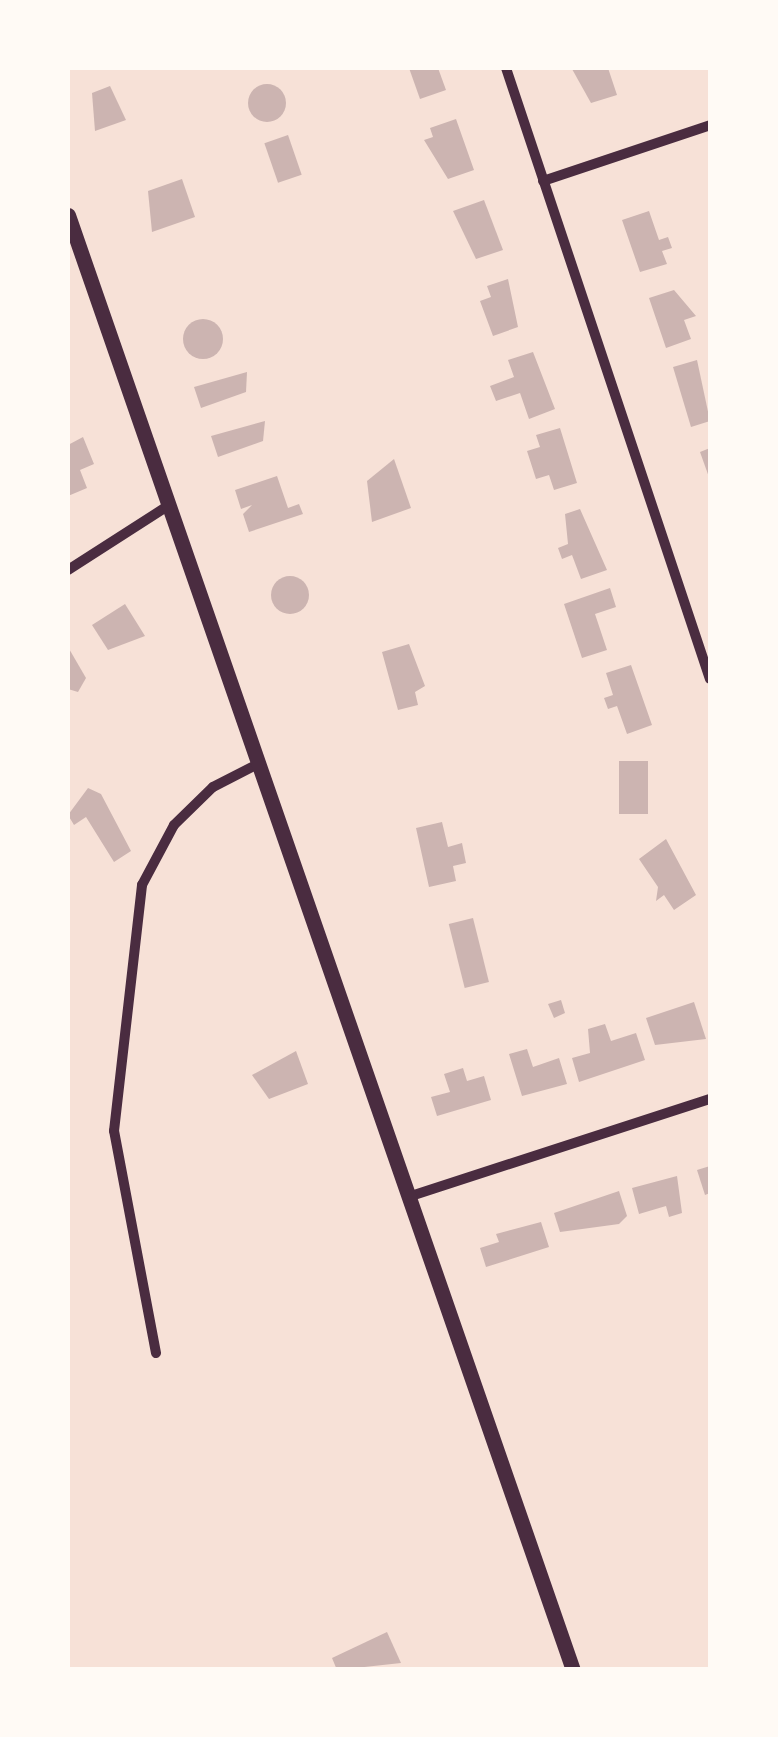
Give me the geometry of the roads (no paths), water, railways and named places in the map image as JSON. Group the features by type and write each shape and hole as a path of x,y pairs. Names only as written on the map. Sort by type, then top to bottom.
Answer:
{"street":[{"path":"506,68 710,679"},
{"path":"543,181 710,125"},
{"path":"68,215 72,250 260,763 574,1670"},
{"path":"68,570 166,507"},
{"path":"156,1353 114,1131 142,885 174,825 214,787 260,763"},
{"path":"411,1196 710,1099"}]}
